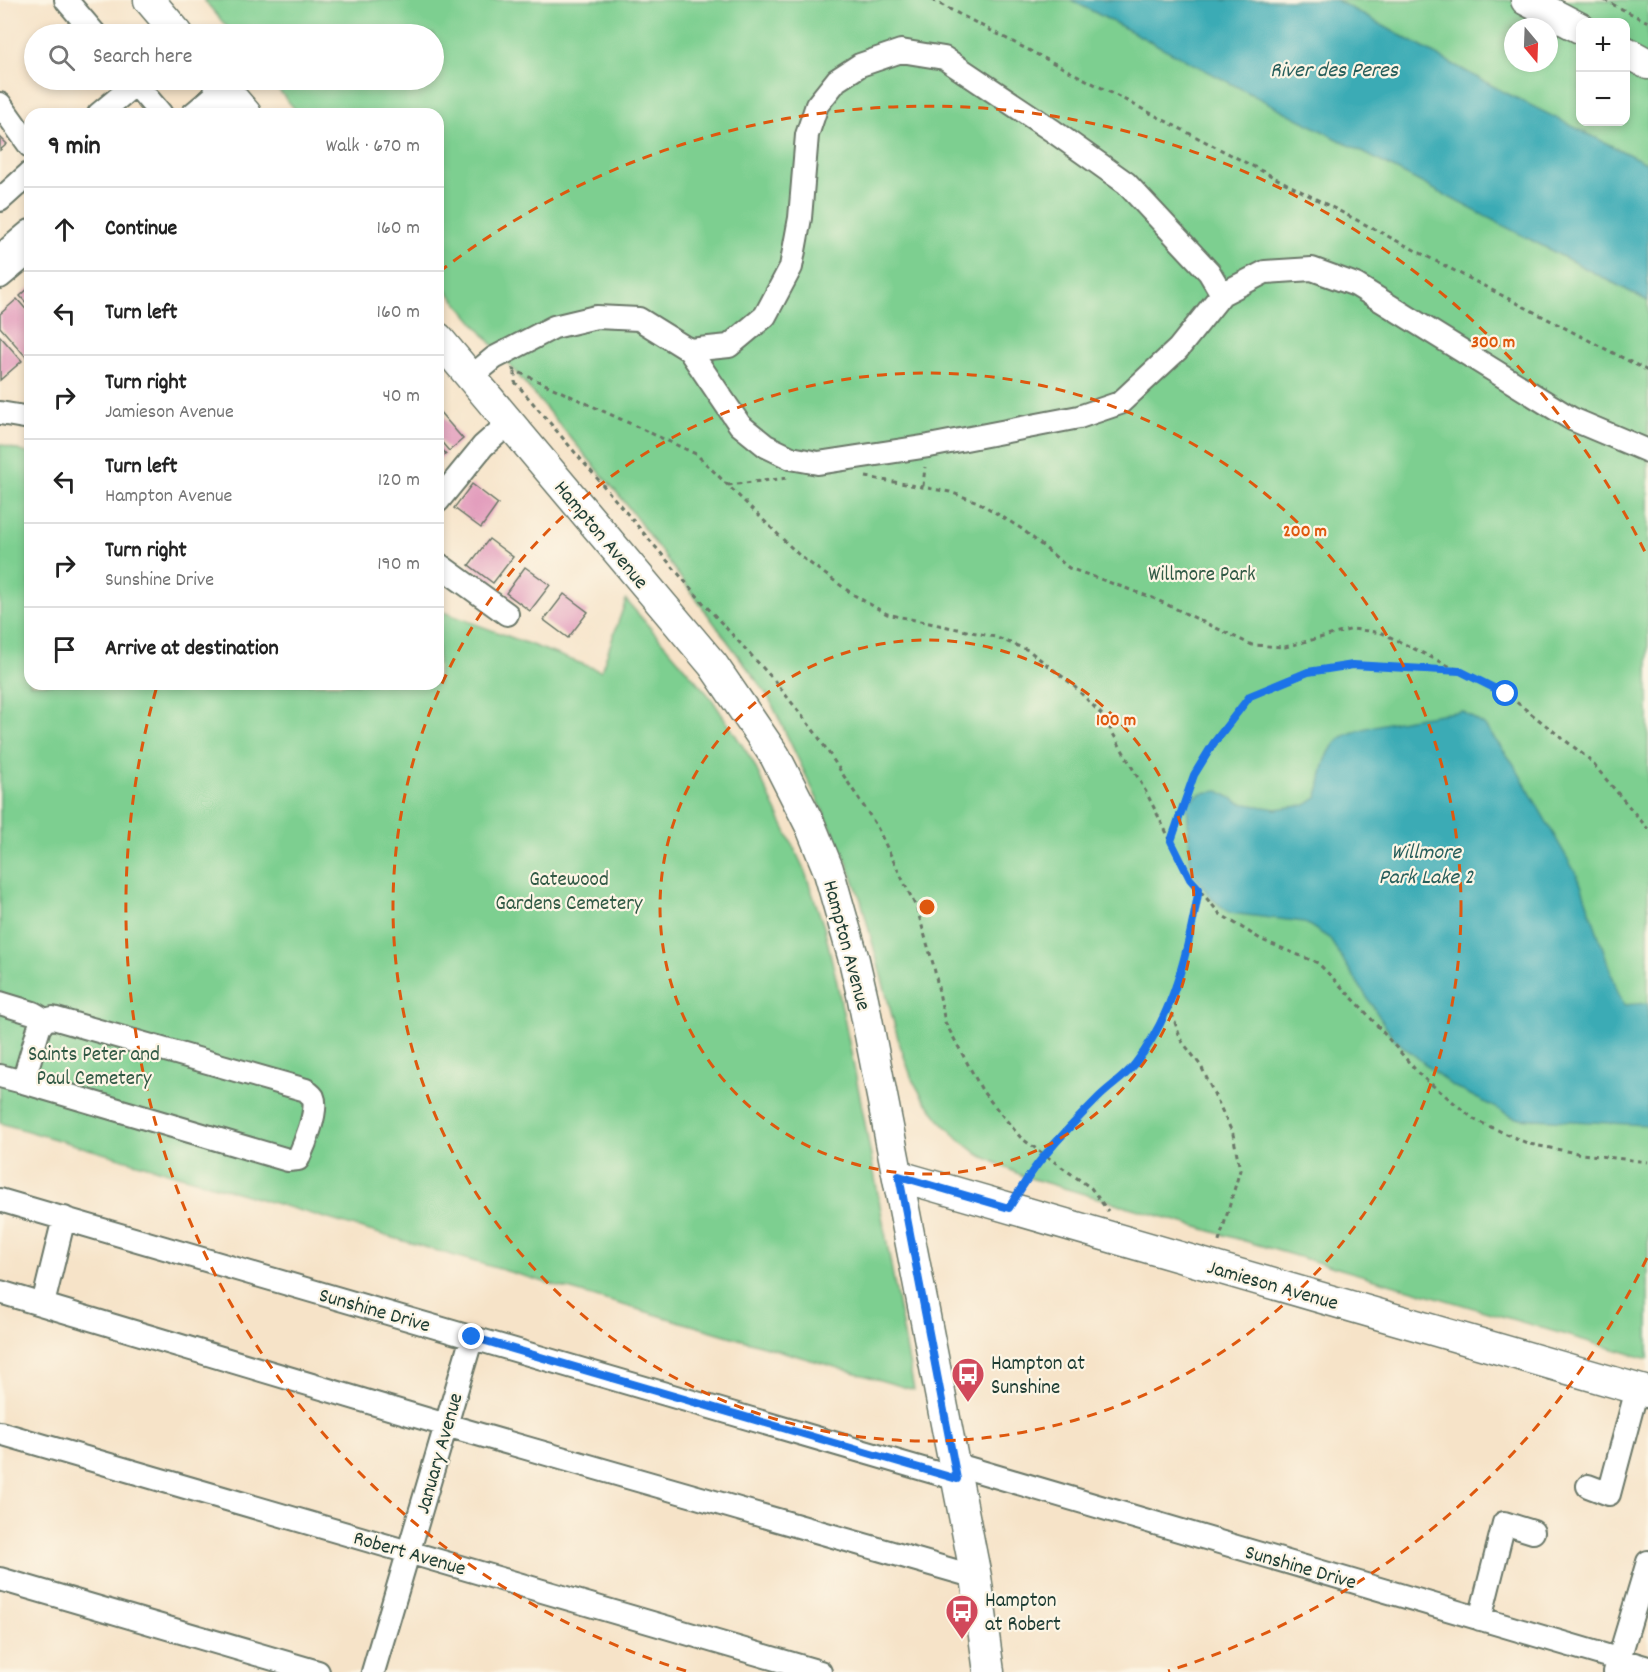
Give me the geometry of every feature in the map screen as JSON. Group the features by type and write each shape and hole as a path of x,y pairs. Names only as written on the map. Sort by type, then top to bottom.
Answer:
{"main road":[{"path":"149,0 169,24"},
{"path":"1526,0 1576,25"},
{"path":"1630,54 1648,63"},
{"path":"225,90 241,108"},
{"name":"Hampton Avenue","path":"444,347 713,665 776,756 811,827 828,869 840,908 863,999 976,1577 989,1672"},
{"name":"Jamieson Avenue","path":"899,1176 1643,1390"}],"street":[{"path":"66,0 86,24"},
{"path":"689,351 729,346 765,316 791,267 800,218 807,135 817,105 837,80 860,65 901,51 944,58 1126,183 1209,272 1222,294"},
{"path":"106,108 126,90"},
{"path":"143,90 156,108"},
{"path":"198,108 215,90"},
{"path":"0,104 24,138"},
{"path":"0,200 24,178"},
{"path":"0,256 24,236"},
{"path":"0,277 24,257"},
{"path":"471,377 494,358 554,327 596,317 639,319 689,351 740,425 766,446 791,458 818,463 928,446 1078,417 1120,402 1178,349 1222,294 1265,272 1312,269 1356,285 1572,419 1648,451"},
{"path":"0,413 24,416"},
{"path":"444,494 483,446 509,423"},
{"path":"444,568 507,614"},
{"path":"0,1003 33,1013 45,1020"},
{"path":"0,1076 288,1160 298,1159 314,1107 313,1098 306,1090 53,1018 45,1020 39,1028 23,1082"},
{"name":"Sunshine Drive","path":"0,1200 472,1337 1480,1618 1616,1665 1648,1668"},
{"path":"43,1304 64,1218"},
{"path":"0,1292 446,1425 976,1577"},
{"name":"January Avenue","path":"373,1672 472,1337"},
{"path":"1587,1485 1609,1494 1643,1390"},
{"name":"Robert Avenue","path":"0,1433 820,1672"},
{"path":"1480,1618 1504,1523 1533,1532"},
{"path":"1616,1665 1648,1562"},
{"path":"0,1580 318,1672"}],"path":[{"path":"932,0 1648,371"},
{"path":"1604,0 1648,22"},
{"path":"511,368 696,454 800,556 854,595 887,614 995,637 1028,650 1072,684 1103,716 1190,879 1220,914 1262,939 1318,963 1361,1007 1420,1075 1475,1120 1529,1144 1582,1154 1648,1162"},
{"path":"515,371 515,382 705,605 774,680 817,735 876,825 917,909 934,967 945,1022 983,1092 1021,1138 1091,1188 1112,1216"},
{"path":"855,475 950,492 978,502 1022,529 1069,568 1154,598 1252,645 1285,647 1353,629 1382,633 1506,694 1589,759 1648,829"},
{"path":"727,485 794,478"},
{"path":"1171,841 1194,775 1213,744 1250,696 1308,672 1353,665 1460,671"},
{"path":"1009,1208 1045,1155 1098,1098 1134,1066 1151,1040 1169,1005 1183,964 1199,889"},
{"path":"1169,1005 1181,1040 1201,1066 1233,1134 1240,1170 1211,1266"}],"green space":[{"name":"Willmore Park","path":"204,0 1071,0 1648,301 1648,1359 1023,1176 978,1154 959,1139 940,1120 912,1079 899,1042 861,900 844,855 768,696 623,500 444,287 444,108 294,108 279,90 444,90 444,24 224,24"},
{"path":"1336,0 1648,0 1648,164 1498,89"},
{"name":"Gatewood Gardens Cemetery","path":"0,444 24,452 24,690 444,690 444,612 601,671 626,600 711,698 752,760 804,869 824,927 836,978 914,1390 0,1123"}],"water":[{"name":"River des Peres","path":"1071,0 1336,0 1498,89 1648,164 1648,301"},
{"name":"Willmore Park Lake 2","path":"1462,711 1484,725 1513,763 1579,879 1624,1005 1648,1003 1648,1125 1515,1118 1451,1085 1393,1038 1329,938 1304,922 1230,913 1212,899 1191,870 1187,802 1201,793 1219,791 1240,803 1276,809 1306,805 1318,797 1323,768 1332,747 1346,735 1396,722"}],"building":[{"path":"0,137 7,144 0,150"},
{"path":"17,299 24,307 24,355 0,327 0,314"},
{"path":"0,336 22,361 0,380"},
{"path":"444,417 463,439 449,451 444,445"},
{"path":"472,484 498,504 481,528 454,508"},
{"path":"489,539 513,557 493,583 469,565"},
{"path":"525,567 550,585 530,611 506,593"},
{"path":"564,594 588,612 568,638 544,620"}],"place":[{"name":"Hampton at Sunshine","path":"968,1403"},
{"name":"Hampton at Robert","path":"962,1640"}],"route":[{"path":"472,1337 957,1479 899,1176 1009,1208 1045,1155 1098,1098 1134,1066 1151,1040 1169,1005 1193,925 1199,889 1190,879 1171,841 1194,775 1213,744 1250,696 1308,672 1353,665 1460,671 1506,694"}],"park label":[{"name":"Saints Peter and Paul Cemetery","path":"94,1065"}]}
